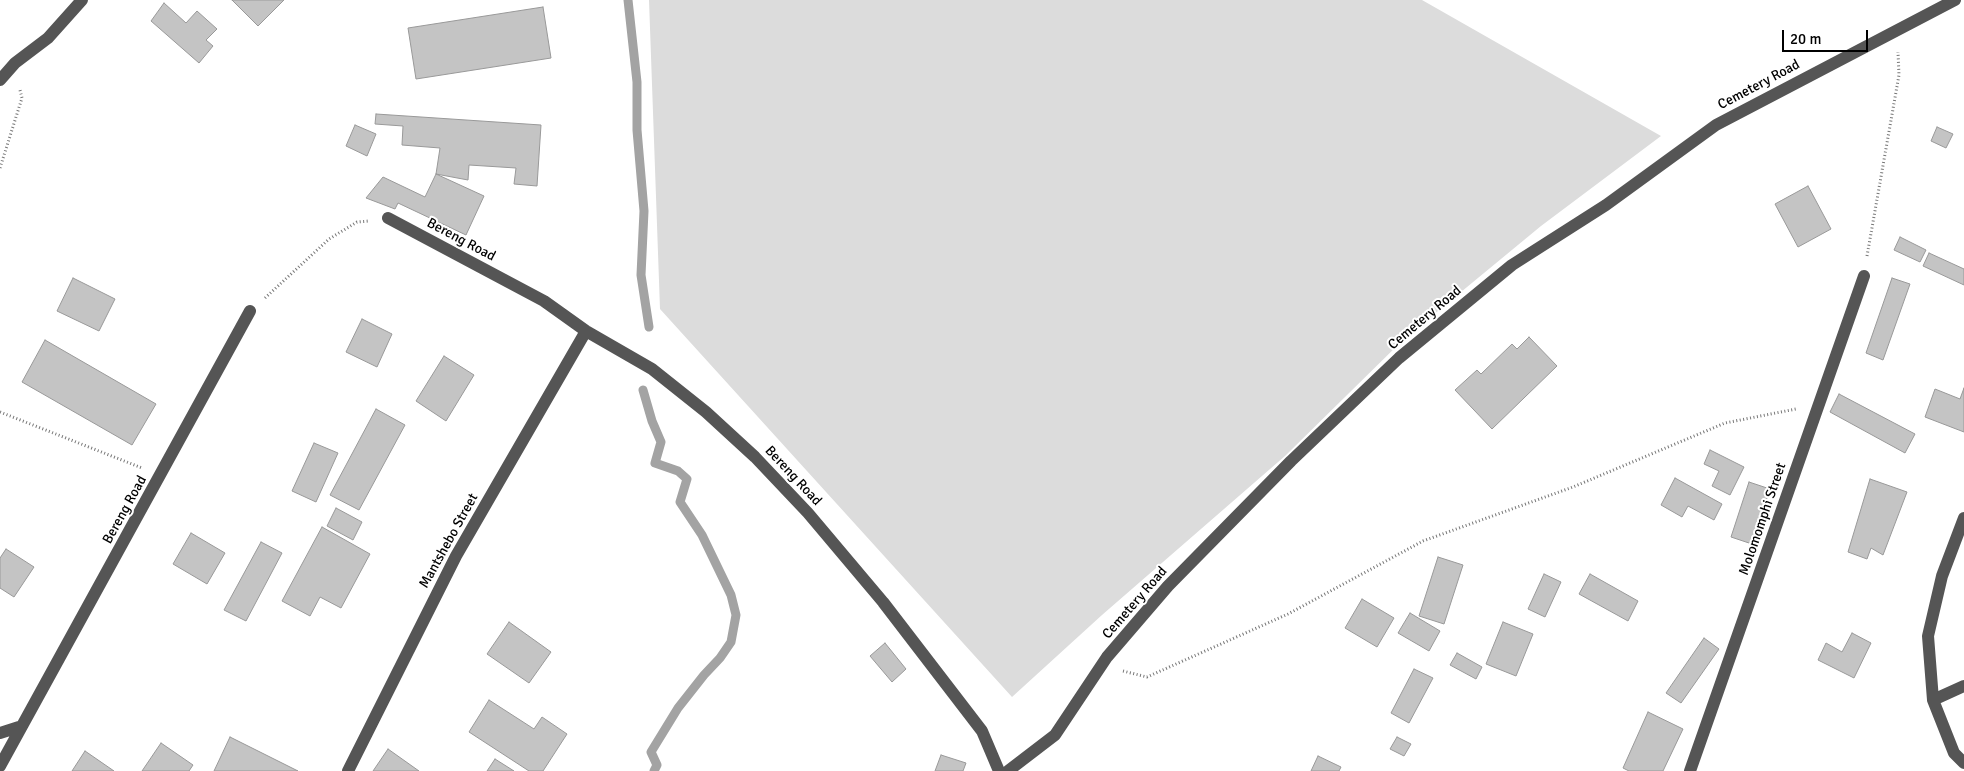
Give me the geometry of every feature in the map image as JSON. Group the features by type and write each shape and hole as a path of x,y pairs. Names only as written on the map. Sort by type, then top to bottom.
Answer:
{"street":[{"path":"0,80 15,63 48,38 82,0"},
{"name":"Cemetery Road","path":"1008,771 1055,735 1107,657 1168,586 1298,454 1399,358 1512,265 1606,206 1716,125 1898,28 1955,0"},
{"name":"Bereng Road","path":"388,218 544,301 586,331 652,369 706,412 755,457 808,513 883,602 982,731 998,771"},
{"name":"Molomomphi Street","path":"1690,771 1864,276"},
{"name":"Bereng Road","path":"0,766 250,312"},
{"name":"Mantshebo Street","path":"348,771 456,556 586,331"},
{"path":"1964,518 1942,576 1928,636 1933,700 1954,753 1964,763"},
{"path":"1933,700 1964,686"},
{"path":"0,733 22,726"}],"path":[{"path":"1864,276 1898,75 1898,28"},
{"path":"0,168 22,98 15,63"},
{"path":"250,312 329,239 357,222 388,218"},
{"path":"1107,657 1124,672 1147,677 1288,614 1423,540 1572,486 1725,422 1818,404"},
{"path":"0,412 161,476"}],"shaded area":[{"path":"649,0 1422,0 1661,136 1541,226 1404,339 1285,456 1102,615 1012,697 660,309"}],"building":[{"path":"232,0 284,0 258,26"},
{"path":"164,3 186,23 197,11 217,29 206,40 213,46 199,63 151,21"},
{"path":"543,7 551,58 416,79 408,28"},
{"path":"376,114 541,125 537,186 514,184 516,168 469,165 468,180 436,174 440,148 402,145 403,126 375,124"},
{"path":"355,125 376,134 367,156 346,146"},
{"path":"1937,127 1953,134 1946,148 1931,141"},
{"path":"436,174 484,196 466,235 398,203 395,209 366,198 383,177 425,197"},
{"path":"1808,186 1831,229 1798,247 1775,204"},
{"path":"1900,237 1926,250 1920,262 1894,250"},
{"path":"1929,253 1964,269 1964,285 1923,266"},
{"path":"73,278 115,299 99,331 57,311"},
{"path":"1892,278 1910,284 1883,360 1866,353"},
{"path":"362,319 392,334 377,367 346,352"},
{"path":"1529,337 1557,366 1492,429 1455,390 1477,370 1481,374 1512,344 1517,349"},
{"path":"45,340 156,404 132,445 22,382"},
{"path":"444,356 474,375 446,421 416,401"},
{"path":"1964,388 1964,432 1925,417 1935,389 1960,399"},
{"path":"1839,394 1915,434 1905,453 1830,412"},
{"path":"376,409 405,425 359,510 330,495"},
{"path":"314,443 338,453 316,502 292,491"},
{"path":"1710,450 1744,467 1730,495 1712,486 1719,471 1704,464"},
{"path":"1675,478 1722,504 1714,520 1688,506 1682,517 1661,505"},
{"path":"1870,479 1907,492 1883,555 1871,548 1867,559 1848,552"},
{"path":"1749,482 1770,489 1752,544 1731,537"},
{"path":"336,508 362,522 353,540 327,526"},
{"path":"322,527 370,554 341,608 320,597 310,616 282,601"},
{"path":"191,533 225,553 207,584 173,564"},
{"path":"261,542 282,553 246,621 224,610"},
{"path":"6,549 34,567 14,597 0,588 0,558"},
{"path":"1438,557 1463,565 1444,624 1419,616"},
{"path":"1544,574 1561,582 1545,617 1528,609"},
{"path":"1590,574 1638,601 1628,621 1579,594"},
{"path":"1362,599 1394,618 1377,647 1345,628"},
{"path":"1410,613 1440,631 1429,651 1398,633"},
{"path":"509,622 551,652 529,683 487,654"},
{"path":"1503,622 1533,634 1516,676 1486,664"},
{"path":"1852,633 1871,643 1854,678 1818,660 1826,643 1842,652"},
{"path":"1704,638 1719,649 1681,703 1666,693"},
{"path":"885,643 906,669 892,682 870,656"},
{"path":"1457,653 1482,667 1476,679 1450,665"},
{"path":"1414,669 1433,678 1409,723 1391,713"},
{"path":"489,700 534,729 542,717 567,734 543,771 529,771 469,732"},
{"path":"1648,712 1683,729 1663,771 1629,771 1623,768"},
{"path":"230,737 298,771 214,771"},
{"path":"1397,737 1411,744 1404,756 1390,749"},
{"path":"161,743 193,765 189,771 142,771"},
{"path":"388,749 419,771 373,771"},
{"path":"85,751 114,771 72,771"},
{"path":"941,755 966,763 963,771 935,771"},
{"path":"1318,756 1341,767 1339,771 1311,771"},
{"path":"495,759 514,771 487,771"}],"waterway":[{"path":"628,0 637,82 637,130 644,211 641,275 649,327"},
{"path":"643,390 652,421 661,442 655,463 678,471 687,479 680,502 702,535 731,595 736,615 731,642 678,708 651,752 657,765 654,771"}]}
